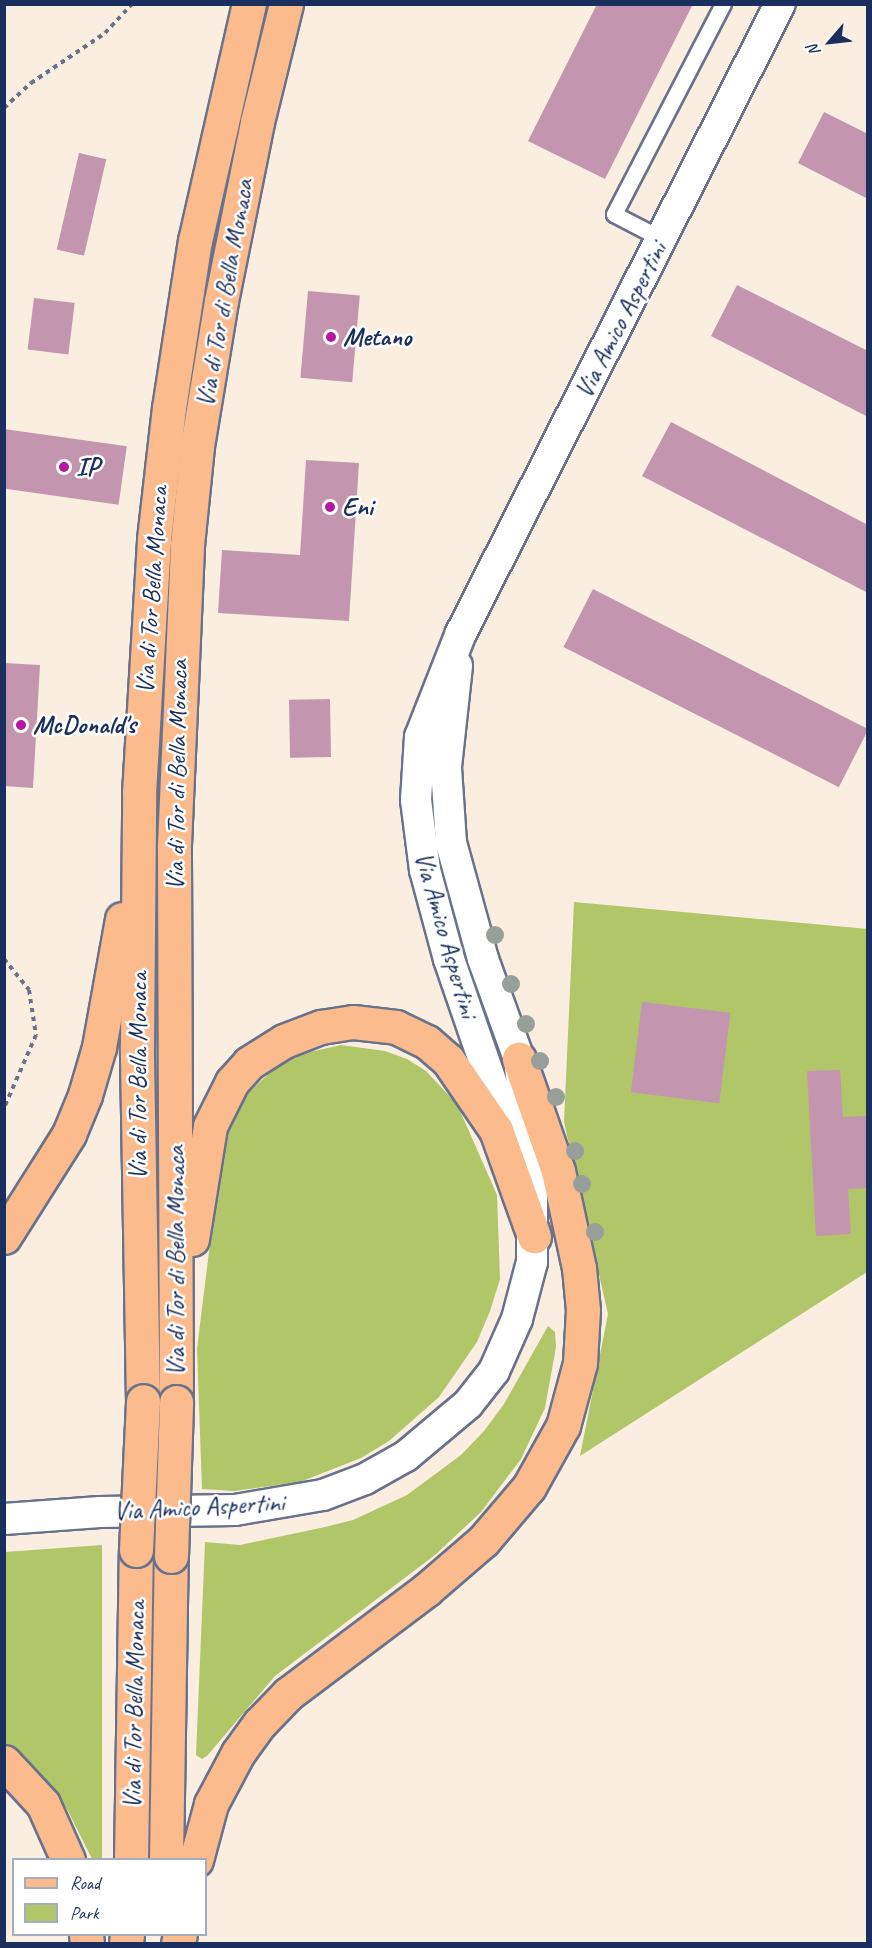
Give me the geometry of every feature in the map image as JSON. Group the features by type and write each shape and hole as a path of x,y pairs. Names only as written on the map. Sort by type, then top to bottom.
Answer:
{"main road":[{"path":"219,122 227,4"},
{"name":"Via di Tor Bella Monaca","path":"142,1401 137,1069 139,793 147,628 163,453 190,270 219,122 249,4"},
{"name":"Via di Tor di Bella Monaca","path":"171,1556 177,1302 174,845 184,575 212,351 257,122 286,4"},
{"path":"257,122 310,4"},
{"path":"4,1238 69,1134 90,1079 122,921 139,793"},
{"path":"177,1302 210,1126 222,1097 256,1058 284,1041 321,1027 386,1024 440,1052 472,1090 495,1130 534,1236"},
{"path":"197,1858 211,1804 238,1753 260,1723 288,1694 426,1590 483,1541 529,1487 563,1426 580,1364 583,1310 579,1268 558,1171 519,1059"},
{"name":"Via di Tor di Bella Monaca","path":"136,1550 142,1401"},
{"name":"Via di Tor Bella Monaca","path":"131,1858 136,1550"},
{"name":"Via di Tor Bella Monaca","path":"166,1858 171,1556"},
{"path":"4,1762 43,1804 67,1858"}],"street":[{"name":"Via Amico Aspertini","path":"534,1236 508,1129 438,924 416,815 420,737 460,633 780,4"},
{"name":"Via Amico Aspertini","path":"4,1519 267,1507 332,1492 386,1469 443,1427 480,1391 494,1371 517,1319 529,1275 534,1236 531,1146 519,1059 468,912 449,828 447,748 460,633"}],"lane":[{"path":"662,239 614,214 723,4"}],"path":[{"path":"4,108 31,83 105,33 132,4"},
{"path":"4,959 29,990 36,1035 4,1108"}],"green space":[{"path":"574,902 868,929 867,1272 580,1456 608,1314 564,1122"},
{"path":"341,1045 385,1051 407,1059 426,1071 457,1104 497,1195 500,1279 490,1311 477,1342 439,1397 389,1441 361,1458 300,1482 234,1491 202,1489 197,1349 223,1138 244,1097 277,1066 297,1055"},
{"path":"548,1326 555,1332 556,1347 545,1408 521,1459 481,1512 435,1555 275,1676 207,1756 202,1759 196,1755 205,1542 240,1545 325,1527 353,1520 407,1495 461,1455 484,1431 504,1404"},
{"path":"102,1545 102,1858 92,1858 68,1811 51,1787 5,1743 5,1552"}],"building":[{"path":"597,4 693,4 605,179 528,141"},
{"path":"824,112 868,134 868,199 798,163"},
{"path":"79,153 106,159 84,256 57,249"},
{"path":"737,285 868,351 868,417 711,336"},
{"name":"Metano","path":"308,291 360,296 352,382 300,378"},
{"path":"34,298 75,303 68,355 28,350"},
{"path":"671,422 868,525 868,593 642,476"},
{"name":"IP","path":"4,429 127,446 119,505 4,489"},
{"name":"Eni","path":"306,460 359,463 349,621 218,613 222,550 300,555"},
{"path":"593,589 868,729 839,787 563,647"},
{"name":"McDonald's","path":"4,663 40,665 33,788 4,786"},
{"path":"330,699 331,757 290,758 289,700"},
{"path":"642,1002 730,1013 719,1103 631,1092"},
{"path":"840,1070 843,1117 868,1116 868,1188 848,1189 851,1234 816,1236 807,1071"}],"place":[{"name":"Metano","path":"331,337"},
{"name":"IP","path":"64,467"},
{"name":"Eni","path":"330,507"},
{"name":"McDonald's","path":"21,725"}]}
